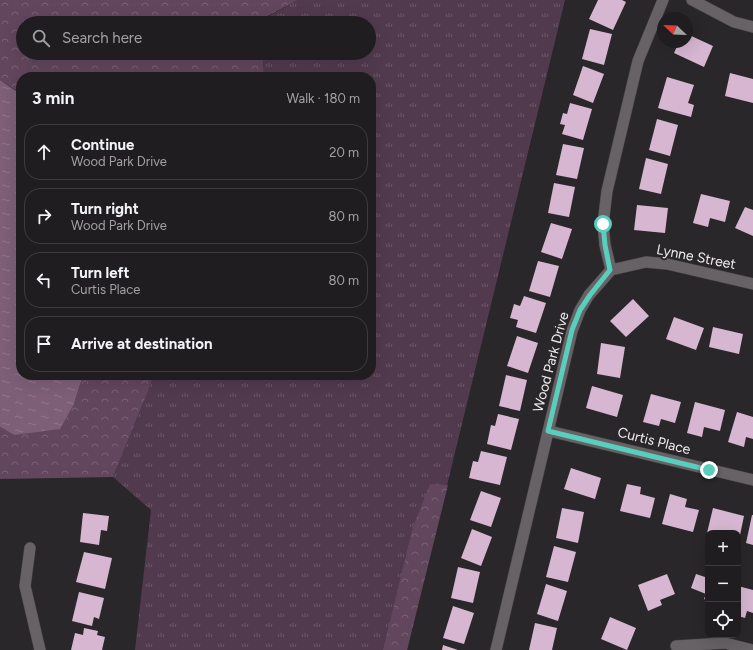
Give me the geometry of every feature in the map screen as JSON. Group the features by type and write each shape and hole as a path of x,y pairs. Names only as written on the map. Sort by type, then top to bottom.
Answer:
{"street":[{"path":"610,270 603,224 607,191 638,61 663,0"},
{"path":"692,0 734,22 753,27"},
{"name":"Lynne Street","path":"610,270 646,262 667,264 730,280 753,284"},
{"name":"Wood Park Drive","path":"496,650 572,330 580,310 610,270"},
{"name":"Curtis Place","path":"548,431 753,480"},
{"path":"30,548 24,586 40,650"},
{"path":"676,646 725,643 752,650"}],"green space":[{"path":"0,0 298,0 268,16 16,16 16,60 263,60 264,72 16,72 16,90 0,80"},
{"path":"298,0 565,0 407,650 135,650 151,510 113,477 152,380 376,380 376,72 264,72 263,60 376,60 376,16 269,16"},
{"path":"81,380 152,380 113,477 0,479 0,427 14,435 74,404"},
{"path":"430,484 448,485 407,650 383,650 413,527"}],"water":[{"path":"0,80 16,91 16,380 81,380 74,404 60,429 14,435 0,427"}],"building":[{"path":"598,0 622,0 626,2 613,30 589,19"},
{"path":"590,29 612,34 604,65 582,59"},
{"path":"693,37 713,46 704,67 674,53 676,48 693,48"},
{"path":"583,66 604,74 593,103 573,95"},
{"path":"730,73 753,79 753,103 725,96"},
{"path":"667,77 694,85 688,103 694,105 691,117 658,108"},
{"path":"570,103 592,109 583,140 562,134 565,125 560,124 563,113 567,114"},
{"path":"657,119 678,125 670,156 649,150"},
{"path":"563,144 584,148 577,179 556,175"},
{"path":"646,158 668,164 661,194 639,189"},
{"path":"554,183 575,187 569,217 548,213"},
{"path":"701,194 730,201 725,222 710,218 708,227 693,223"},
{"path":"637,205 668,208 665,233 634,230"},
{"path":"745,207 753,210 753,236 735,228"},
{"path":"551,223 572,229 562,259 541,252"},
{"path":"538,261 559,266 550,297 529,291"},
{"path":"524,296 546,303 536,333 516,327 518,320 510,318 514,304 520,306"},
{"path":"633,299 649,316 626,337 610,321"},
{"path":"674,317 704,328 696,350 666,339"},
{"path":"713,327 743,334 739,354 709,347"},
{"path":"517,336 538,343 528,373 507,366"},
{"path":"601,343 625,347 620,378 597,374"},
{"path":"506,375 527,380 520,411 499,406"},
{"path":"592,386 623,395 617,417 586,408"},
{"path":"651,394 681,402 675,423 661,419 659,426 643,422"},
{"path":"695,402 725,410 720,431 704,427 702,437 687,433"},
{"path":"737,412 753,417 753,439 746,437 744,447 728,442"},
{"path":"498,414 519,419 511,450 487,444 491,425 495,426"},
{"path":"481,451 507,457 500,485 469,478 473,461 478,462"},
{"path":"571,468 601,478 595,499 564,489"},
{"path":"627,484 641,487 640,494 655,498 650,518 620,511"},
{"path":"481,491 501,498 491,527 470,520"},
{"path":"670,494 687,499 685,507 699,510 693,532 662,524"},
{"path":"562,508 584,512 578,543 556,538"},
{"path":"713,508 744,516 741,530 708,530"},
{"path":"83,513 109,516 107,531 101,530 99,545 80,542"},
{"path":"753,515 753,545 746,543"},
{"path":"472,529 492,537 481,566 461,558"},
{"path":"554,546 576,552 568,582 546,577"},
{"path":"84,552 112,558 105,589 76,582"},
{"path":"458,567 480,572 473,603 451,598"},
{"path":"667,574 675,594 660,600 662,605 648,611 638,585"},
{"path":"696,574 705,577 705,594 691,588"},
{"path":"546,584 567,591 558,621 537,614"},
{"path":"741,587 753,590 753,613 747,611 745,618 741,617"},
{"path":"79,592 104,598 99,619 94,617 92,626 72,621"},
{"path":"453,606 474,613 464,644 443,638"},
{"path":"610,617 636,628 627,650 601,639"},
{"path":"535,623 557,628 552,650 529,650"},
{"path":"84,628 98,631 97,635 105,637 102,650 71,650 75,633 83,635"},
{"path":"443,645 458,650 442,650"}],"route":[{"path":"603,224 610,270 580,310 572,330 548,431 709,470"}]}
